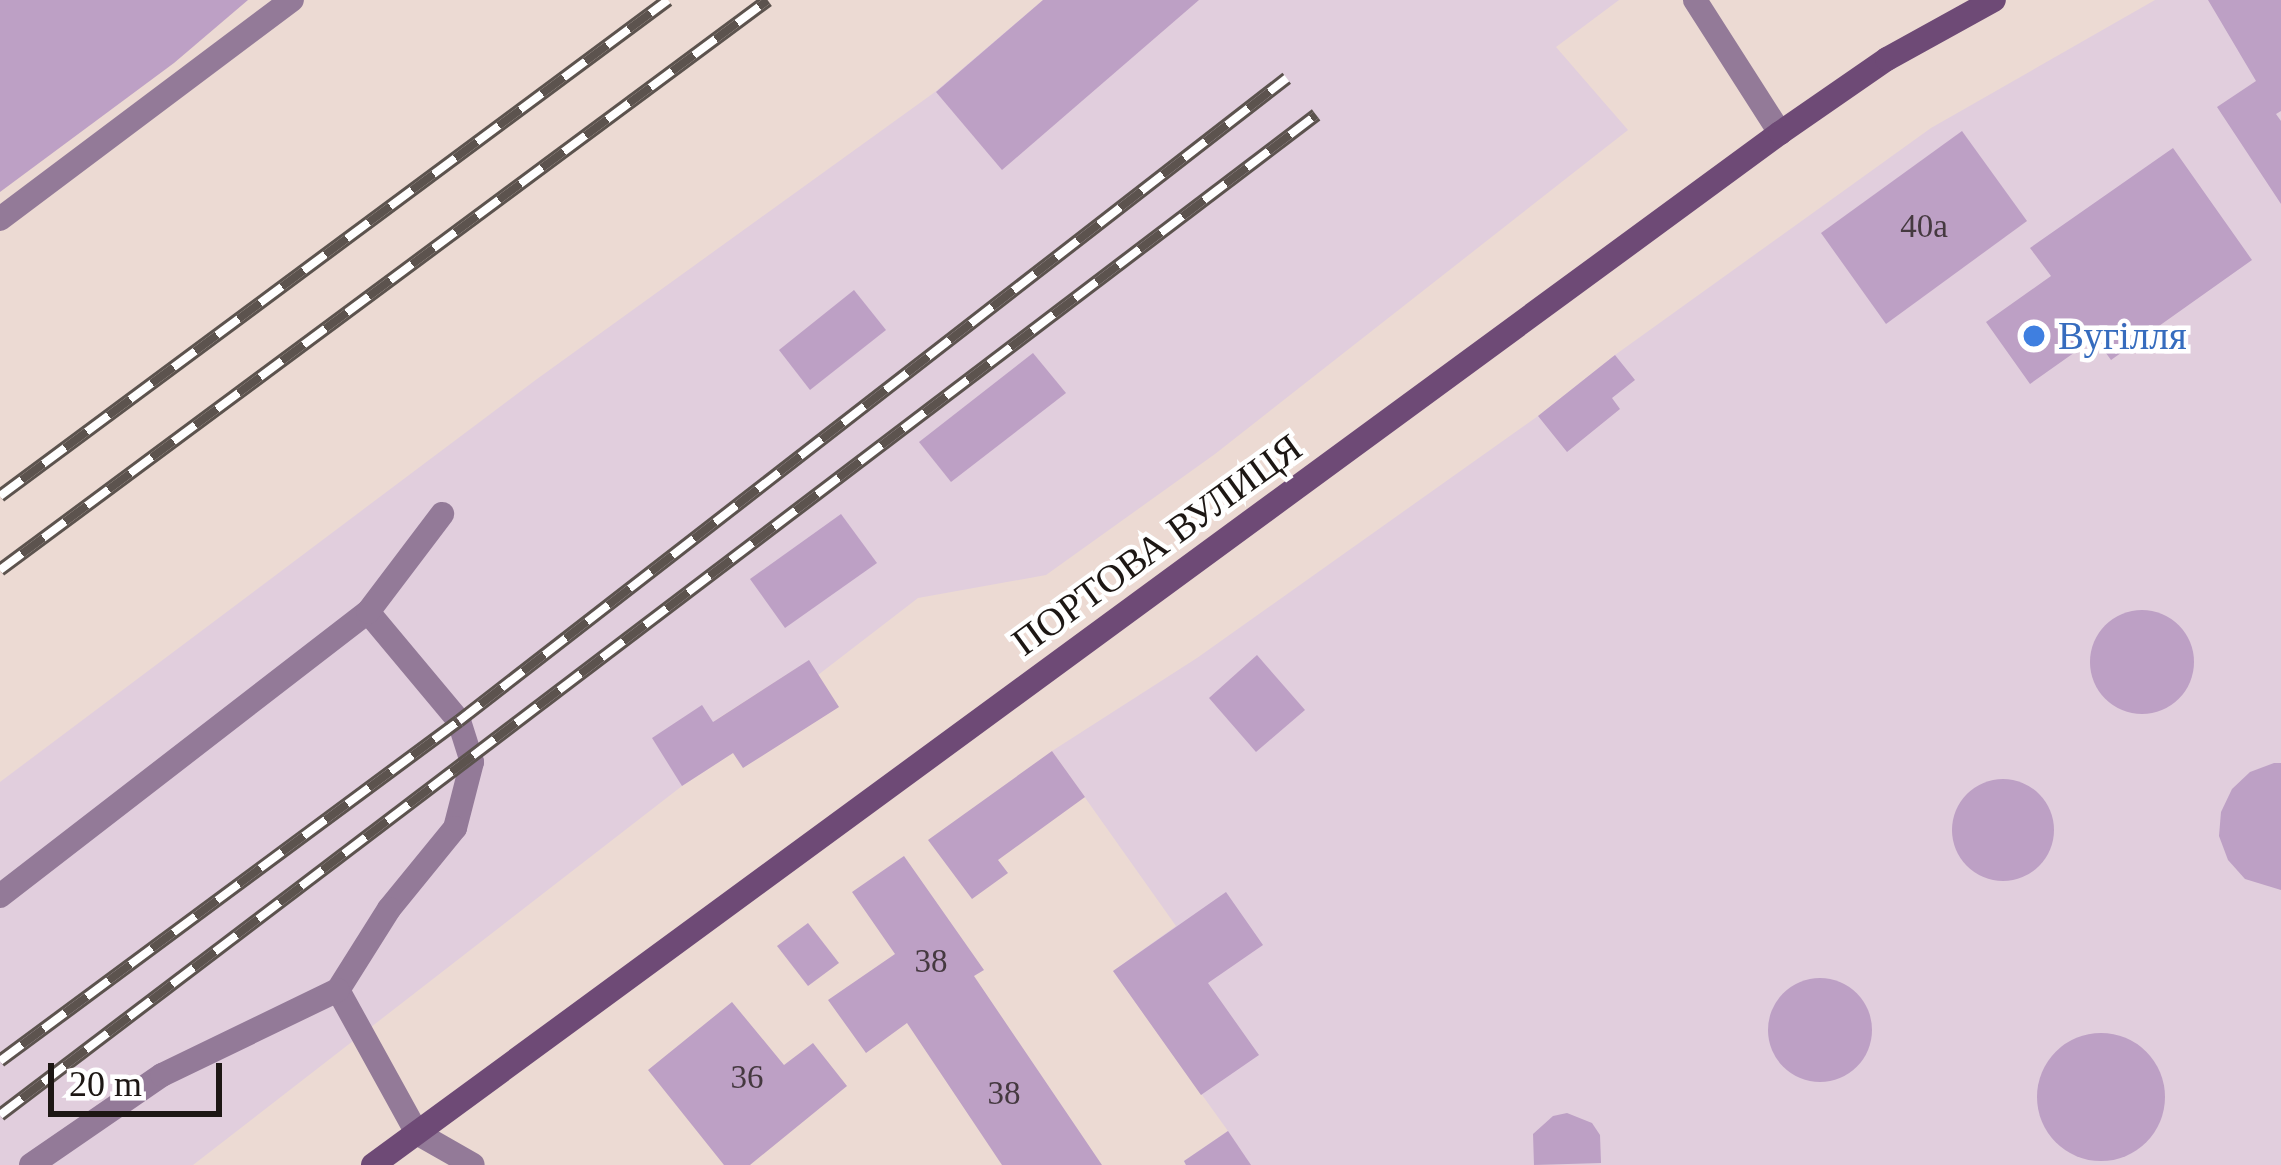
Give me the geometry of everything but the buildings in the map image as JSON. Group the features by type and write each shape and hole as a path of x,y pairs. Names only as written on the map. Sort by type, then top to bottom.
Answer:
{"main road":[{"name":"ПОРТОВА ВУЛИЦЯ","path":"374,1165 1780,133 1887,59 1994,0"}],"street":[{"path":"0,219 292,0"},
{"path":"1695,0 1780,133"},
{"path":"0,896 368,612 442,514"},
{"path":"31,1165 162,1075 338,990 389,909 455,828 472,762 459,721 368,612"},
{"path":"338,990 417,1132 473,1165"}],"shaded area":[{"path":"1043,0 1619,0 1556,47 1628,130 1215,454 1046,575 918,598 818,675 808,661 714,721 733,753 682,786 193,1165 0,1165 0,782 537,379 935,92"},
{"path":"2155,0 2281,0 2281,1165 1186,1165 1184,1161 1228,1131 1113,971 1176,926 1052,751 1197,658 1931,128"}],"railway":[{"path":"0,496 668,0"},
{"path":"0,570 768,0"},
{"path":"0,1061 459,721 1287,78"},
{"path":"0,1115 1316,115"}],"place":[{"name":"Вугілля","path":"2034,336"}]}
